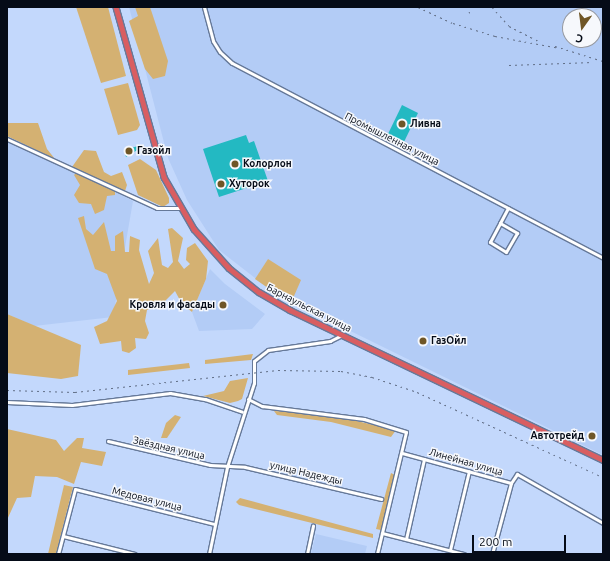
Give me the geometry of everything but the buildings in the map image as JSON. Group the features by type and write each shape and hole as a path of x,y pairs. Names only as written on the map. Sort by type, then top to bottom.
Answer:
{"highway":[{"name":"Барнаульская улица","path":"116,7 156,156 180,208 209,248 246,283 272,301 603,460"}],"street":[{"name":"Промышленная улица","path":"204,7 213,40 220,52 232,64 603,258"},
{"path":"7,139 156,208 180,208"},
{"path":"500,223 517,233 506,252 490,242 500,223 508,208"},
{"path":"209,554 227,467 242,412 254,383 254,361 263,353 330,341 342,335"},
{"path":"7,402 72,405 170,393 205,399 242,412"},
{"path":"248,399 262,406 364,419 399,428 406,432 377,554"},
{"name":"Звёздная улица","path":"108,440 178,458 227,467"},
{"name":"Линейная улица","path":"402,453 511,483 517,474 543,491 590,513 603,523"},
{"path":"406,539 424,459"},
{"name":"улица Надежды","path":"227,467 246,467 381,498"},
{"path":"450,550 469,471"},
{"path":"492,554 511,483"},
{"name":"Медовая улица","path":"63,536 75,489 214,524"},
{"path":"307,554 313,526"},
{"path":"382,534 464,554"},
{"path":"58,554 63,536 134,554"}],"shaded area":[{"path":"76,7 108,7 126,76 101,83"},
{"path":"129,7 603,7 603,455 277,295 219,250 187,200 168,158"},
{"path":"135,7 150,7 168,61 165,76 153,79 145,69 129,21 138,16"},
{"path":"128,83 140,125 137,130 118,135 104,89"},
{"path":"7,123 38,123 47,149 55,159 7,136"},
{"path":"7,138 133,201 113,317 34,326 7,314"},
{"path":"84,150 96,151 104,172 111,176 122,172 127,185 125,191 72,167"},
{"path":"140,159 156,170 169,198 169,203 163,207 138,195 128,165"},
{"path":"77,172 115,190 115,195 107,196 104,210 95,214 91,204 79,203 74,195 80,185 74,175"},
{"path":"84,216 86,229 93,235 104,222 111,251 115,251 115,236 123,231 125,252 129,252 130,236 140,240 139,250 149,284 154,273 148,251 158,238 162,265 168,268 173,262 168,229 172,228 183,238 178,261 184,269 190,264 186,260 187,248 195,243 208,261 206,279 192,312 182,304 175,291 162,304 147,310 145,321 149,333 146,339 135,338 136,348 129,353 122,351 121,341 100,344 94,327 107,321 117,301 107,274 95,269 78,218"},
{"path":"268,259 301,280 294,296 284,299 255,279"},
{"path":"210,269 225,284 265,314 252,329 199,331 192,312"},
{"path":"7,314 81,345 78,376 61,379 7,373"},
{"path":"253,354 251,360 205,364 205,360"},
{"path":"189,363 190,368 128,375 128,370"},
{"path":"248,378 242,399 238,401 230,403 203,396 224,391 230,381"},
{"path":"274,411 326,414 396,430 391,437 331,422 277,415"},
{"path":"175,415 181,417 167,438 161,438 166,423"},
{"path":"7,429 56,440 64,451 77,438 84,438 82,448 106,452 102,466 81,462 74,484 57,477 35,476 31,497 17,498 7,520"},
{"path":"391,473 395,475 381,530 376,529"},
{"path":"64,485 73,487 56,554 48,554"},
{"path":"240,498 373,534 373,538 239,505 236,502"},
{"path":"316,534 367,546 365,554 311,554"}],"railway":[{"path":"418,7 453,23 495,36 560,48"},
{"path":"469,13 471,7"},
{"path":"492,7 509,26 539,41"},
{"path":"555,46 603,61"},
{"path":"509,65 593,62"},
{"path":"7,390 75,392 278,370 341,371 372,377 417,392 603,477"}],"place":[{"name":"Ливна","path":"402,124"},
{"name":"Газойл","path":"129,151"},
{"name":"Колорлон","path":"235,164"},
{"name":"Хуторок","path":"221,184"},
{"name":"Кровля и фасады","path":"223,305"},
{"name":"ГазОйл","path":"423,341"},
{"name":"Автотрейд","path":"592,436"}]}
